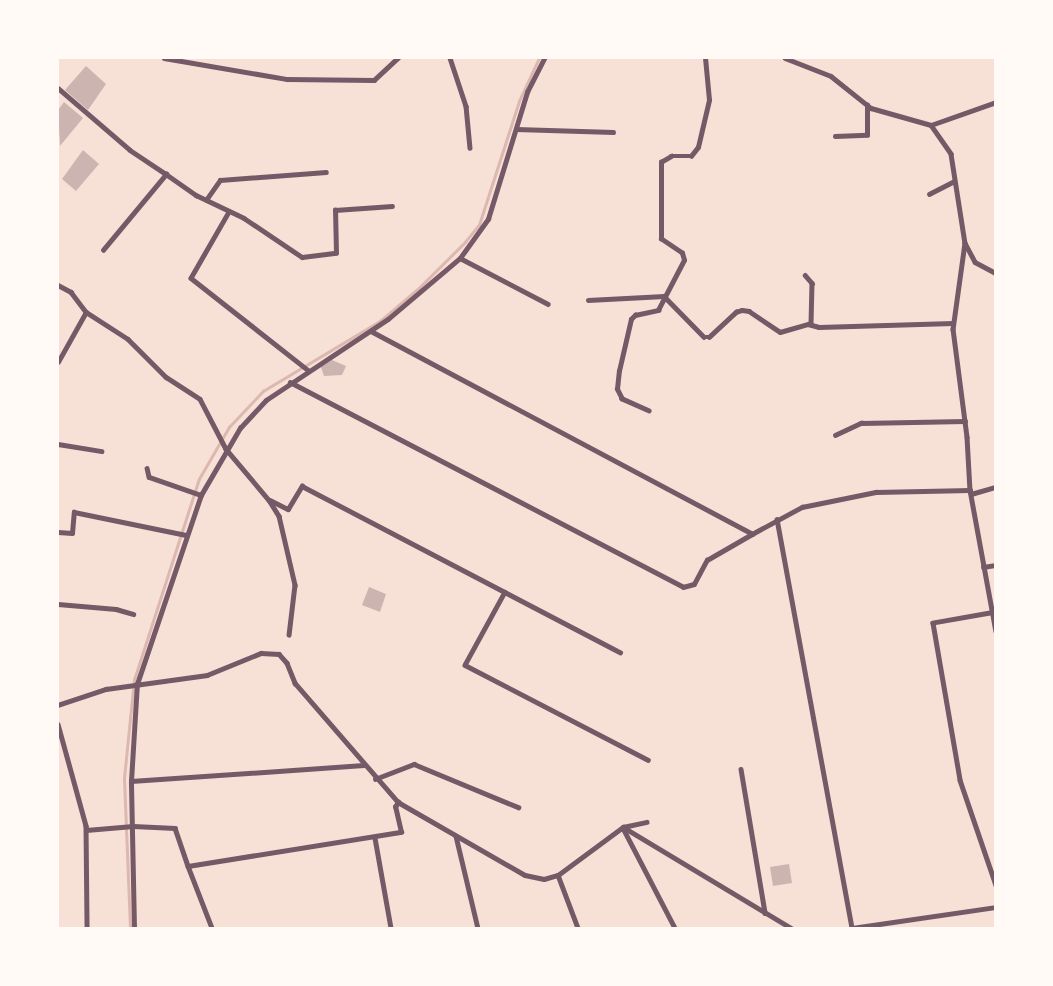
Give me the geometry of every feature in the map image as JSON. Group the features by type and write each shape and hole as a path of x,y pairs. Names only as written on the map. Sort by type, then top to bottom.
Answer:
{"street":[{"path":"164,58 287,78 374,80 398,58"},
{"path":"450,58 466,106 470,148"},
{"path":"134,928 131,781 137,684 185,534 201,494 225,446 266,400 307,369 371,331 460,258 488,219 527,92 544,58"},
{"path":"649,411 622,399 617,389 619,371 631,319 640,314 655,312 684,256 662,239 661,162 671,156 690,156 698,147 708,100 705,58"},
{"path":"784,58 831,76 867,105 931,125 996,102"},
{"path":"58,88 130,150 206,200 244,218 302,257 336,253 335,210 392,206"},
{"path":"835,136 867,136 867,105"},
{"path":"931,125 951,154 965,243 975,262 996,273"},
{"path":"516,129 613,132"},
{"path":"206,200 220,180 326,172"},
{"path":"103,250 166,174"},
{"path":"929,194 954,181"},
{"path":"229,212 191,278 307,369"},
{"path":"965,243 953,323 965,420 971,492 990,613 996,631"},
{"path":"460,258 548,304"},
{"path":"805,276 812,282 811,324"},
{"path":"58,285 72,292 86,312 128,339 166,377 200,399 225,446 269,500 279,516 295,585 289,635"},
{"path":"588,300 664,296 704,337 714,334 736,312 742,310 749,311 780,332 811,324 819,327 953,323"},
{"path":"58,362 86,312"},
{"path":"371,331 752,534"},
{"path":"290,382 683,587 694,584 707,560 777,519 802,507 876,492 971,492 996,487"},
{"path":"836,435 861,423 965,420"},
{"path":"58,444 101,451"},
{"path":"147,468 149,477 201,494"},
{"path":"269,500 288,509 302,486 620,652"},
{"path":"58,532 72,533 74,512 185,534"},
{"path":"777,519 852,928 996,907"},
{"path":"983,567 996,565"},
{"path":"505,592 465,665 648,760"},
{"path":"58,604 116,609 133,614"},
{"path":"990,613 933,623 960,780 996,885"},
{"path":"58,705 130,685 207,675 261,653 279,654 287,662 294,683 375,779 398,802 525,875 544,879 558,875 623,827 646,822"},
{"path":"58,724 82,804 86,830 87,928"},
{"path":"375,779 414,764 518,807"},
{"path":"131,781 363,765"},
{"path":"741,769 765,913"},
{"path":"188,866 375,838 401,832 395,807 398,802"},
{"path":"86,830 131,826 175,828 212,928"},
{"path":"623,827 791,928"},
{"path":"623,827 675,928"},
{"path":"456,836 478,928"},
{"path":"375,838 391,928"},
{"path":"558,875 578,928"}],"building":[{"path":"86,66 106,84 88,110 65,90"},
{"path":"64,102 83,118 60,146 58,110"},
{"path":"83,150 99,164 76,191 62,179"},
{"path":"332,360 346,366 342,375 324,376 321,367"},
{"path":"369,587 386,594 380,612 362,605"},
{"path":"789,864 792,883 773,886 770,867"}],"waterway":[{"path":"130,928 124,778 134,680 199,479 229,427 263,391 380,321 420,287 465,242 479,225 519,101 539,58"}]}
